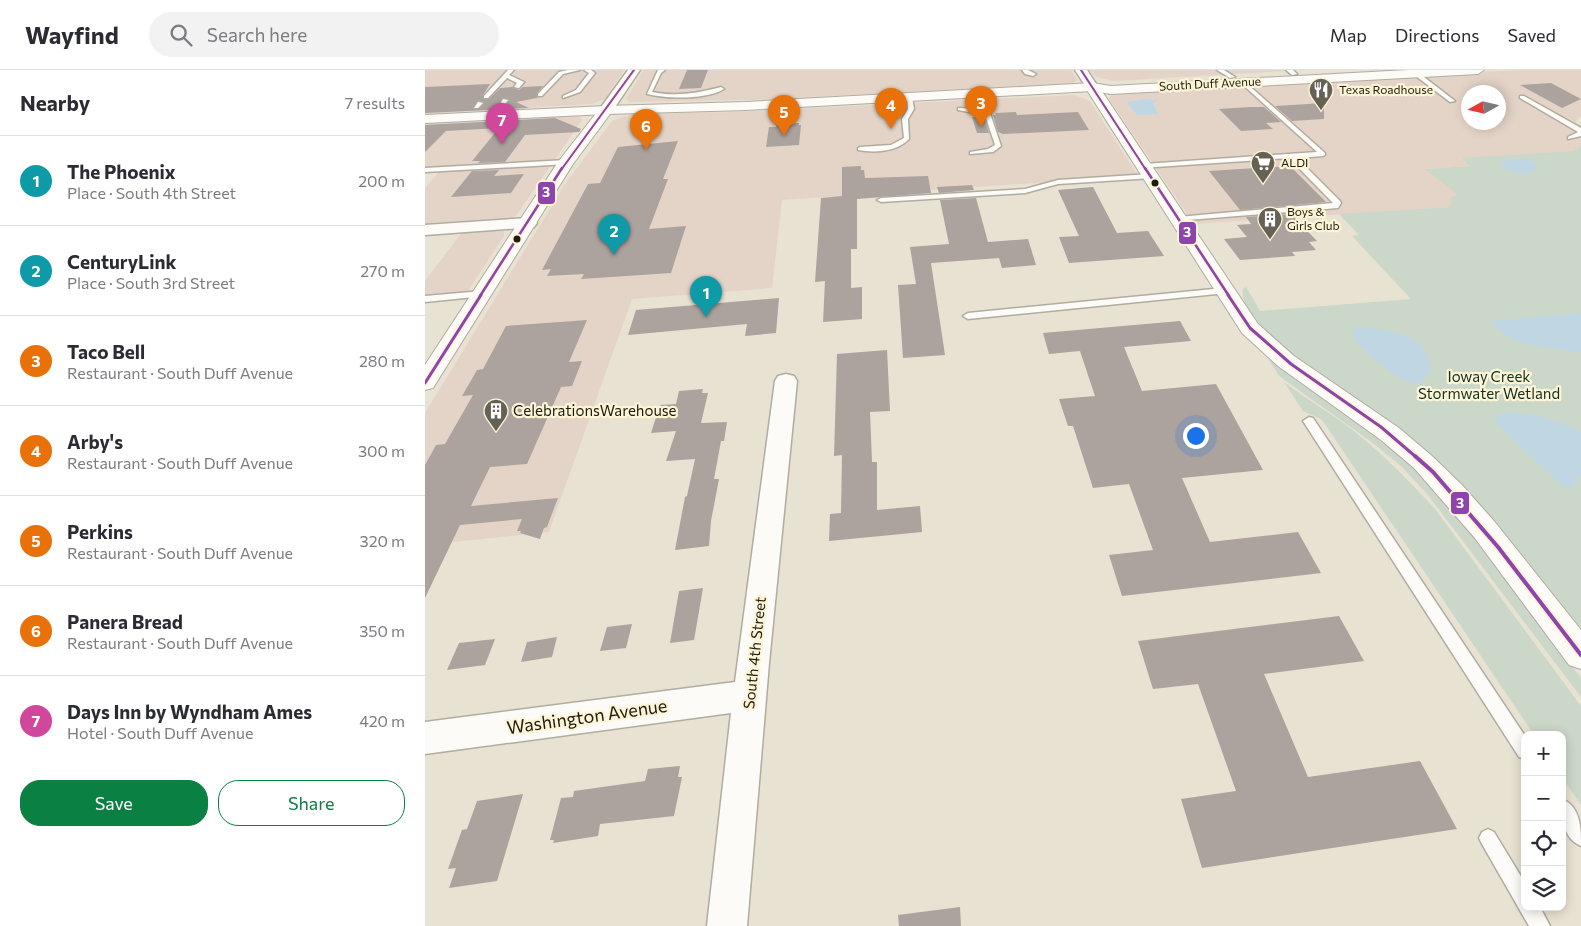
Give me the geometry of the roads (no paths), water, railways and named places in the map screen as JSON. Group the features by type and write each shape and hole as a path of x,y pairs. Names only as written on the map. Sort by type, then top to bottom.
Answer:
{"main road":[{"name":"South Duff Avenue","path":"425,120 606,110 746,106 1092,87 1217,73 1232,77 1291,72 1365,70"},
{"name":"South Duff Avenue","path":"1092,87 1111,90 1478,70"},
{"path":"1092,87 1250,328 1307,377 1390,434 1423,462 1452,492 1483,529 1581,655"},
{"path":"425,383 566,162 606,110"}],"street":[{"path":"606,110 634,70"},
{"path":"1081,70 1092,87"},
{"path":"425,230 528,223"},
{"name":"South 4th Street","path":"727,926 750,695 786,380"},
{"name":"Washington Avenue","path":"425,738 750,695"}],"lane":[{"path":"486,97 511,70"},
{"path":"540,95 561,73 577,70"},
{"path":"565,97 578,91 592,73 587,70"},
{"path":"662,70 659,72 649,93 661,96 700,94 721,89"},
{"path":"1025,70 1027,73 1033,74"},
{"path":"1414,72 1452,101"},
{"path":"506,76 521,82 517,87"},
{"path":"881,200 1025,191 1058,182 1147,170 1323,154 1245,82"},
{"path":"1522,96 1581,132 1570,138"},
{"path":"860,149 896,146 903,143 907,138 905,119 911,109 909,97"},
{"path":"960,109 982,111 988,114 999,145 991,151 972,153"},
{"path":"1178,219 1335,206 1337,204 1291,156"},
{"path":"425,170 566,162"},
{"path":"968,316 1224,291"},
{"path":"425,299 482,294"},
{"path":"1309,421 1521,745"},
{"path":"1566,814 1581,837"},
{"path":"1488,838 1521,893"},
{"path":"1531,911 1540,926"}],"water":[{"path":"1147,99 1158,100 1153,104 1159,114 1137,115 1128,104 1128,102"},
{"path":"1509,159 1525,159 1537,163 1533,172 1519,173 1511,171 1500,163"},
{"path":"1581,313 1581,353 1520,342 1499,330 1491,321"},
{"path":"1356,328 1380,329 1404,335 1423,348 1429,358 1431,370 1420,383 1405,381 1387,370 1361,346 1352,333"},
{"path":"1507,412 1545,418 1581,432 1581,475 1572,488 1567,489 1560,484 1496,423 1496,416"}],"place":[{"name":"Texas Roadhouse","path":"1321,111"},
{"name":"Taco Bell","path":"981,127"},
{"name":"Arby's","path":"891,129"},
{"name":"Perkins","path":"784,136"},
{"name":"Days Inn by Wyndham Ames","path":"502,144"},
{"name":"Panera Bread","path":"646,150"},
{"name":"ALDI","path":"1263,184"},
{"name":"Boys & Girls Club","path":"1270,240"},
{"name":"CenturyLink","path":"614,255"},
{"name":"The Phoenix","path":"706,317"},
{"name":"CelebrationsWarehouse","path":"496,432"}],"park label":[{"name":"Ioway Creek Stormwater Wetland","path":"1489,386"}]}
